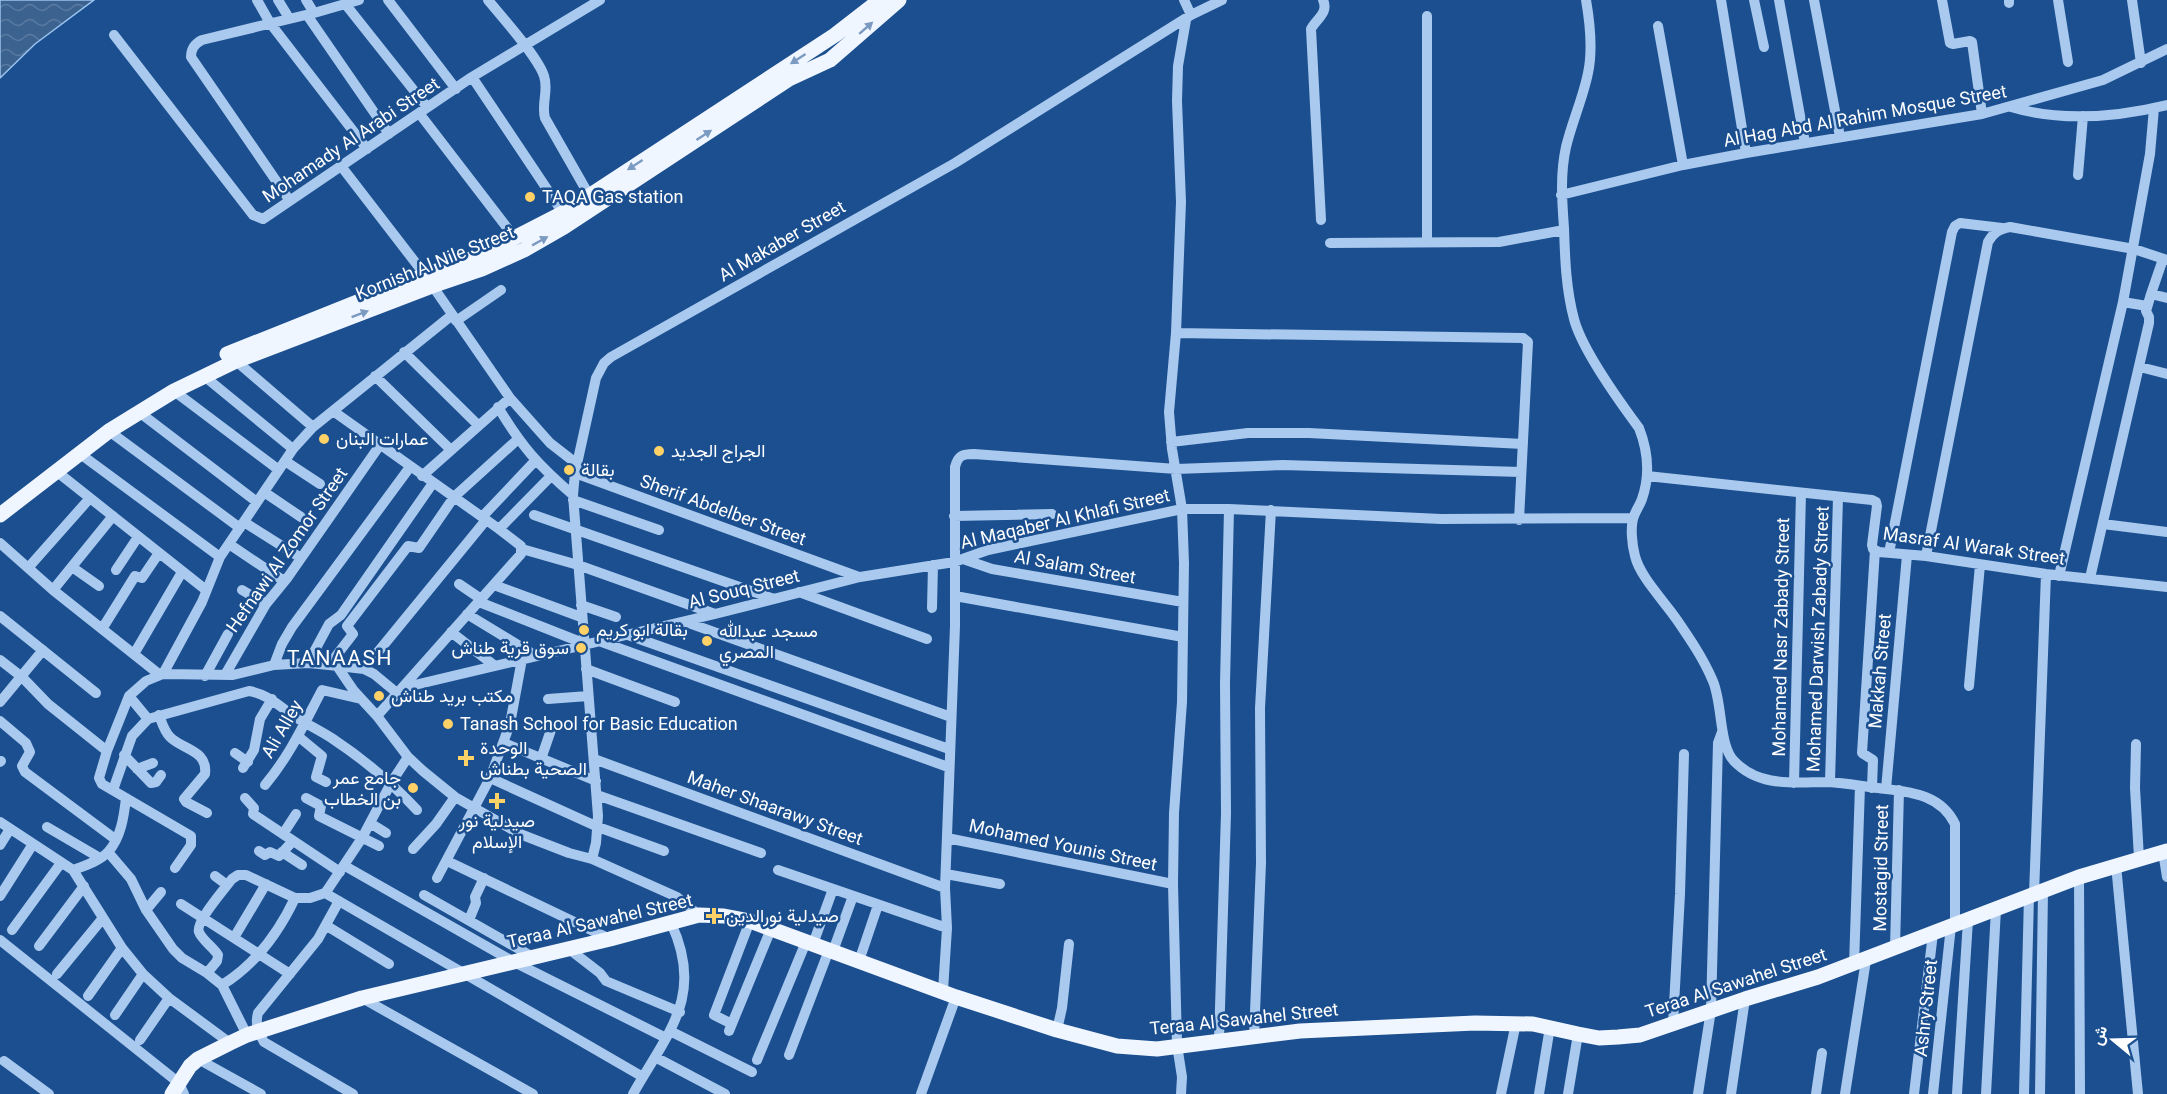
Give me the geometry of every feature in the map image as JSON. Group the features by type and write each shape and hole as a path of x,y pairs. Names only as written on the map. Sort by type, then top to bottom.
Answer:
{"main road":[{"name":"Kornish Al Nile Street","path":"0,501 84,436 116,414 171,382 250,344 428,280 493,265 544,239 789,80 830,60 898,0"},
{"name":"Kornish Al Nile Street","path":"0,515 110,430 174,392 237,361 428,280 563,213 835,35 875,2"},
{"path":"835,35 832,40 834,46 838,50 844,49"},
{"name":"Teraa Al Sawahel Street","path":"178,1090 190,1066 198,1059 230,1042 253,1034 362,998 610,939 699,915 724,916 750,921 949,994 1057,1030 1117,1046 1142,1049 1335,1029 1516,1023 1550,1027 1599,1038 1640,1035 1860,962 2079,877 2165,852"}],"street":[{"path":"257,0 270,23 367,148"},
{"path":"278,0 289,18"},
{"path":"306,0 311,14 389,134"},
{"path":"290,201 191,57 194,46 202,40 359,0"},
{"path":"388,0 456,89"},
{"path":"488,0 541,69 545,78 545,118 589,195"},
{"name":"Mohamady Al Arabi Street","path":"114,35 253,215 262,219 472,78 600,0"},
{"path":"1181,1094 1182,1077 1177,1045 1173,884 1174,813 1182,702 1182,509 1171,442 1169,404 1176,333 1181,202 1177,90 1178,66 1188,18 1185,0"},
{"name":"Al Makaber Street","path":"592,859 598,827 597,795 583,644 573,497 576,468 596,378 604,363 954,163 1188,18 1222,0"},
{"path":"1321,220 1311,29 1325,10 1323,0"},
{"path":"1586,0 1590,48 1588,72 1562,170 1561,195 1566,274 1575,321 1588,350 1639,428 1647,455 1647,476 1642,499 1633,518 1635,558 1643,573 1699,652 1718,696 1722,732 1732,759 1743,769 1769,782 1830,782 1899,790 1928,797 1951,814 1955,824 1953,900 1958,924 1957,1094"},
{"path":"1721,0 1746,153"},
{"path":"1754,0 1764,47"},
{"path":"1779,0 1805,143"},
{"path":"1814,0 1840,137"},
{"path":"1942,0 1950,42 1953,44 1972,42 1982,114"},
{"path":"2058,0 2068,62"},
{"path":"2132,0 2141,63"},
{"path":"339,4 423,110 515,238"},
{"path":"1427,16 1427,242"},
{"path":"1658,26 1683,165"},
{"name":"Al Hag Abd Al Rahim Mosque Street","path":"1561,195 1683,165 1982,114 2103,80 2167,49"},
{"path":"472,78 563,213"},
{"path":"2011,107 2036,114 2083,116 2167,105"},
{"path":"2059,576 2134,249 2150,154 2154,108"},
{"path":"2078,175 2083,116"},
{"name":"Sherif Abdelber Street","path":"341,166 428,280 510,398 576,468 860,577"},
{"path":"1889,553 1952,232 1960,223 2002,228 2010,226 2134,249 2165,260 2147,306 2146,311 2150,320 2090,578"},
{"path":"1926,556 1988,242 1991,236 2002,228"},
{"path":"1330,243 1499,242 1564,230"},
{"path":"162,675 206,590 220,557 293,449 313,427 404,352 501,290"},
{"path":"2151,294 2167,298"},
{"path":"2123,302 2147,306"},
{"path":"1176,333 1523,338 1528,342 1519,520"},
{"path":"404,352 478,425"},
{"path":"237,361 313,427"},
{"path":"2139,367 2167,374"},
{"path":"204,376 293,449"},
{"path":"375,376 451,450"},
{"path":"174,392 282,466 320,484"},
{"path":"422,476 510,398"},
{"path":"498,407 518,440 535,461 573,497 658,530"},
{"path":"333,411 521,546 521,553 494,585 377,716"},
{"path":"139,412 257,502"},
{"path":"110,430 242,525 301,558"},
{"path":"1171,442 1248,433 1309,433 1523,444"},
{"path":"333,665 353,634 347,626 408,546 419,548 454,497 518,440"},
{"name":"Hefnawi Al Zomor Street","path":"225,675 266,604 380,445"},
{"path":"79,453 220,557"},
{"path":"921,1094 949,994 945,888 955,596 959,560 954,516 955,467 959,457 963,454 1176,469 1283,465 1521,472"},
{"path":"364,669 484,518 535,461"},
{"path":"274,665 292,627 410,467"},
{"path":"56,471 206,590"},
{"path":"499,529 551,476"},
{"name":"Masraf Al Warak Street","path":"1647,476 1872,500 1876,502 1872,544 1875,550 1889,553 1926,556 2059,576 2167,587"},
{"path":"308,663 329,624 341,615 433,483"},
{"path":"264,492 301,517"},
{"name":"Mohamed Nasr Zabady Street","path":"1794,783 1801,493"},
{"name":"Mohamed Darwish Zabady Street","path":"1830,782 1838,497"},
{"path":"28,568 90,498"},
{"path":"1219,1040 1226,813 1225,683 1229,508"},
{"name":"Al Maqaber Al Khlafi Street","path":"959,560 988,550 1182,509 1229,508 1441,519 1633,518"},
{"path":"1254,1037 1261,863 1260,708 1271,510"},
{"path":"954,516 1052,514"},
{"path":"534,515 774,599"},
{"path":"53,590 112,516"},
{"path":"2103,524 2167,532"},
{"path":"116,570 138,537"},
{"path":"0,543 53,590 162,675"},
{"path":"229,544 284,581"},
{"path":"1872,788 1873,760 1862,753 1875,550"},
{"path":"521,553 578,565 716,615"},
{"path":"102,629 135,576 141,578 159,554"},
{"name":"Makkah Street","path":"1886,789 1907,555"},
{"name":"Al Souq Street","path":"399,691 583,644 716,615 860,577 959,560"},
{"name":"Al Salam Street","path":"959,560 1003,572 1183,602"},
{"path":"932,608 933,565"},
{"path":"1969,686 1980,565"},
{"path":"72,567 99,586"},
{"path":"134,654 182,572"},
{"path":"2024,1094 2036,894 2046,574"},
{"path":"459,584 480,601 583,644"},
{"path":"494,585 582,617"},
{"path":"242,590 266,604"},
{"path":"798,592 927,639"},
{"path":"955,596 1183,638"},
{"path":"581,605 616,617"},
{"path":"467,614 536,656"},
{"path":"0,616 96,693"},
{"path":"685,621 951,717"},
{"path":"451,632 495,666"},
{"path":"205,676 228,634"},
{"path":"628,634 949,749"},
{"path":"598,641 948,767"},
{"path":"0,702 44,650"},
{"path":"437,878 475,809 504,743 515,704 522,659"},
{"path":"0,660 48,704 107,751"},
{"path":"175,868 191,845 190,836 102,784 99,774 129,696 146,681 162,675 225,675 274,665 308,663 364,669 399,691"},
{"path":"333,665 377,716 408,757 456,797 519,834 544,845 592,859 676,897 699,915"},
{"path":"586,669 675,702"},
{"name":"Ali Alley","path":"265,785 299,737 322,690 361,699"},
{"path":"113,790 132,736 148,719 249,691 272,699 342,745 391,783 417,810"},
{"path":"129,696 148,719"},
{"path":"548,699 588,696"},
{"path":"235,753 246,765 256,743 260,719 272,699"},
{"path":"159,715 170,737 204,754 205,774 184,799 207,813"},
{"path":"0,721 29,747 30,752 22,766 25,772 115,839"},
{"path":"541,759 552,727"},
{"path":"1698,1094 1711,1010 1718,743 1722,732"},
{"path":"299,737 322,756 323,774"},
{"path":"504,743 596,781"},
{"path":"2136,744 2135,788 2139,858"},
{"path":"1673,1024 1684,754"},
{"path":"124,755 151,783 156,782 160,775"},
{"path":"207,973 218,958 216,952 198,930 203,917 227,885 238,875 246,874 295,898 310,898 325,893 362,838 391,783 408,757"},
{"name":"Maher Shaarawy Street","path":"594,759 945,888"},
{"path":"137,769 153,763"},
{"path":"490,778 598,827 664,851"},
{"path":"1845,1094 1860,962 1860,786"},
{"name":"Mostagid Street","path":"1895,948 1899,790"},
{"path":"597,795 761,853"},
{"path":"413,849 456,797"},
{"path":"73,870 104,855 115,839 124,818 126,798"},
{"path":"245,798 255,808 253,814 288,838 514,962 668,1035 753,1072"},
{"path":"306,798 321,806 318,816 379,846"},
{"path":"259,851 265,855 270,852 278,856 282,852 296,814"},
{"path":"0,822 73,870 122,948 143,974 169,998 230,1042"},
{"path":"370,823 386,833"},
{"path":"47,827 104,855 131,879 146,910 173,949 188,963 207,973 222,985 253,1034 274,1050 352,1094"},
{"path":"0,844 10,829"},
{"name":"Mohamed Younis Street","path":"947,838 1173,884"},
{"path":"0,896 33,844"},
{"path":"282,852 302,865"},
{"path":"2165,852 2167,876"},
{"path":"447,861 610,939"},
{"path":"12,930 61,863"},
{"path":"2116,865 2138,1094"},
{"path":"778,870 947,928"},
{"path":"946,874 1000,884"},
{"path":"215,876 227,885"},
{"path":"2079,877 2080,1094"},
{"path":"469,920 483,878"},
{"path":"235,936 266,884"},
{"path":"39,946 84,886"},
{"path":"757,1060 833,889"},
{"path":"146,910 161,892"},
{"path":"325,893 643,1077"},
{"path":"2036,894 2040,1094"},
{"path":"423,895 533,957"},
{"path":"789,1055 853,896"},
{"path":"222,985 235,977 260,954 280,927 295,898"},
{"path":"253,1034 258,1013 327,926 339,902"},
{"path":"181,904 235,936 290,974"},
{"path":"859,960 878,904"},
{"path":"1986,1094 1996,909"},
{"path":"57,974 102,918"},
{"path":"750,921 714,1015 731,1027 771,929"},
{"path":"633,1094 680,1012 684,994 684,958 671,923"},
{"name":"Ashry Street","path":"1933,1094 1958,924"},
{"path":"327,926 389,964"},
{"path":"1914,1094 1933,933"},
{"path":"0,940 178,1090"},
{"path":"1057,1030 1062,1008 1069,944"},
{"path":"88,996 122,948"},
{"path":"569,949 600,973 606,981 680,1012"},
{"path":"115,1015 143,974"},
{"path":"140,1040 169,998"},
{"path":"362,998 533,1094"},
{"path":"1731,1094 1745,999"},
{"path":"1501,1094 1516,1023"},
{"path":"1539,1094 1550,1027"},
{"path":"1568,1094 1578,1034"},
{"path":"1816,1094 1822,1053"},
{"path":"655,1057 725,1094"},
{"path":"198,1059 261,1094"},
{"path":"4,1061 49,1094"}],"water":[{"path":"0,0 94,0 35,44 0,78"}],"place":[{"name":"TAQA Gas station","path":"530,197"},
{"name":"عمارات البنان","path":"324,439"},
{"name":"الجراج الجديد","path":"659,451"},
{"name":"بقالة","path":"569,470"},
{"name":"بقالة ابو كريم","path":"584,630"},
{"name":"مسجد عبدالله المصري","path":"707,641"},
{"name":"سوق قرية طناش","path":"581,648"},
{"name":"مكتب بريد طناش","path":"379,696"},
{"name":"Tanash School for Basic Education","path":"448,724"},
{"name":"الوحدة الصحية بطناش","path":"466,758"},
{"name":"جامع عمر بن الخطاب","path":"413,788"},
{"name":"صيدلية نور الإسلام","path":"497,801"},
{"name":"صيدلية نورالدين","path":"714,916"}],"district":[{"name":"TANAASH","path":"340,658"}]}
